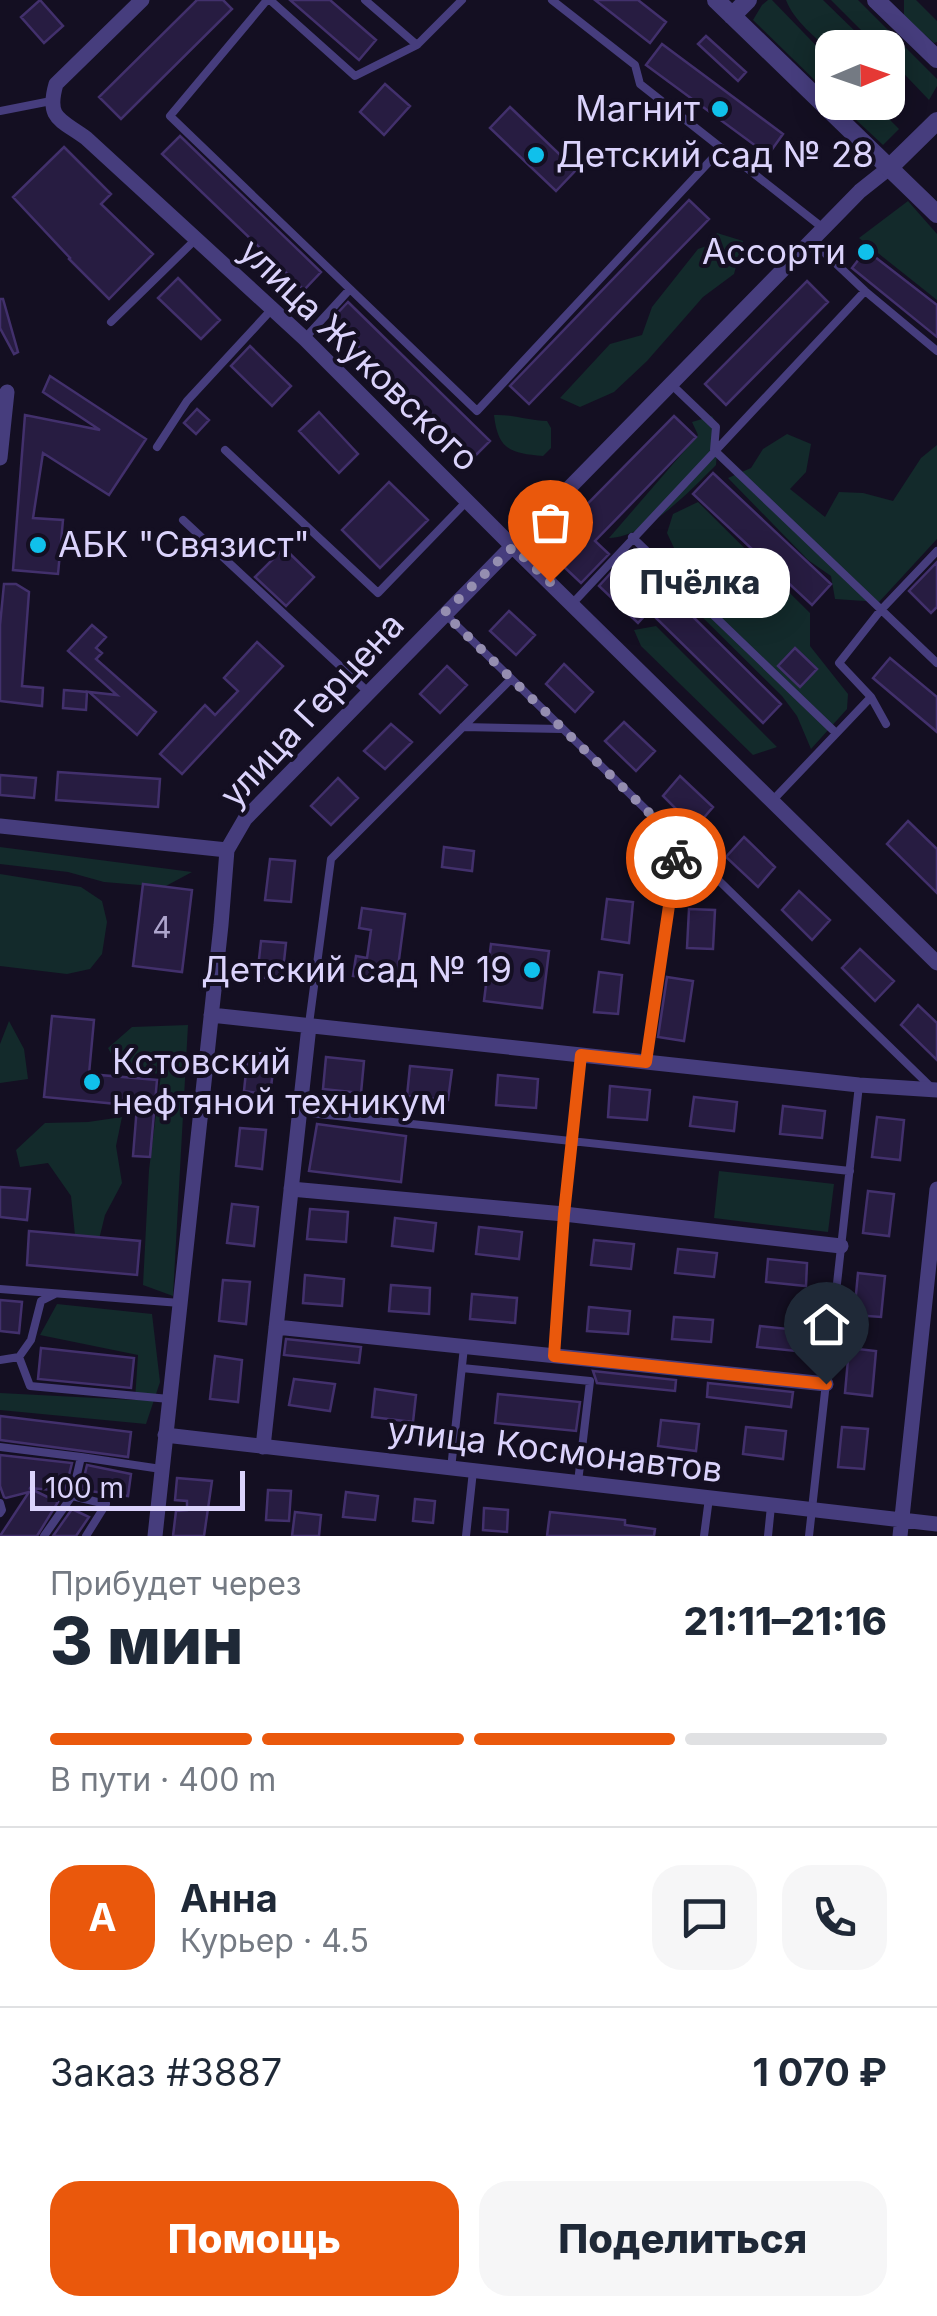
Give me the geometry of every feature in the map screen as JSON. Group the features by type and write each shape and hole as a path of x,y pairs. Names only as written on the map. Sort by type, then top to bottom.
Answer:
{"street":[{"path":"51,101 56,84 142,0"},
{"path":"716,0 937,214"},
{"path":"732,16 748,0"},
{"path":"876,0 937,58"},
{"name":"улица Жуковского","path":"51,101 55,116 86,138 305,339 937,963"},
{"path":"889,168 937,121"},
{"name":"улица Герцена","path":"155,1536 227,850 245,819 444,613 860,191 889,168"},
{"path":"0,458 7,392"},
{"path":"0,826 227,850"},
{"path":"211,1015 935,1090"},
{"path":"264,1447 309,1026"},
{"path":"291,1189 564,1214 841,1246"},
{"path":"901,1529 937,1189"},
{"path":"276,1327 826,1384"},
{"name":"улица Космонавтов","path":"166,1435 812,1511 901,1529 937,1524"}],"lane":[{"path":"462,0 417,46 355,76 268,0 170,116 477,411 722,148"},
{"path":"366,0 417,46"},
{"path":"552,0 635,66 640,84 722,148 818,235 865,291 937,352"},
{"path":"0,112 51,101"},
{"path":"110,322 196,239"},
{"path":"305,339 350,289"},
{"path":"572,604 865,291"},
{"path":"157,447 187,402 272,309"},
{"path":"672,385 716,427 714,450"},
{"path":"225,450 378,593 467,501"},
{"path":"714,450 880,610 935,657"},
{"path":"183,520 368,692"},
{"path":"632,537 836,733"},
{"path":"886,724 871,696 839,663 880,610 937,551"},
{"path":"444,613 935,1090"},
{"path":"309,1026 331,859 511,680"},
{"path":"772,800 871,696"},
{"path":"463,728 562,729"},
{"path":"646,1062 679,842"},
{"path":"554,1356 581,1055"},
{"path":"809,1536 859,1085"},
{"path":"300,1112 850,1171"},
{"path":"0,1289 180,1303"},
{"path":"0,1360 19,1357 31,1340 42,1301 55,1294"},
{"path":"451,1469 464,1347"},
{"path":"19,1357 30,1386 170,1398"},
{"path":"462,1368 590,1381 578,1483"},
{"path":"0,1446 162,1469"},
{"path":"44,1536 72,1496 81,1458"},
{"path":"466,1536 473,1471"},
{"path":"72,1496 106,1504 86,1536"},
{"path":"704,1536 709,1498"},
{"path":"0,1503 0,1514"},
{"path":"768,1536 771,1506"}],"green space":[{"path":"772,0 815,44 815,80 753,20 762,5"},
{"path":"786,0 823,0 854,30 815,30 815,37"},
{"path":"831,0 858,0 888,30 861,30"},
{"path":"904,0 916,0 937,21 937,42 904,16"},
{"path":"905,47 937,79 929,100 905,75"},
{"path":"856,120 890,120 899,129 883,145"},
{"path":"908,201 937,234 937,300 859,238"},
{"path":"717,233 743,241 734,274 703,297 614,392 580,407 560,398 610,344 642,335 652,307 698,249 709,245"},
{"path":"494,415 547,421 551,448 543,456 508,448 499,436"},
{"path":"712,416 719,428 716,465 653,521 623,536 609,538 698,435 692,422"},
{"path":"787,434 811,444 806,472 790,489 825,517 839,492 893,501 921,458 937,445 937,539 879,602 835,599 831,576 808,560 728,478 751,468 763,449"},
{"path":"698,502 810,613 810,646 848,694 847,709 811,749 797,716 782,696 689,604 688,578 667,533 673,514"},
{"path":"656,626 777,747 753,755 641,646 634,630"},
{"path":"0,847 192,872 164,887 104,882 68,872 0,864"},
{"path":"0,874 81,887 102,901 107,922 102,954 90,969 67,974 0,966"},
{"path":"9,1021 24,1049 28,1079 0,1083 0,1044"},
{"path":"188,1025 173,1296 143,1285 149,1170 161,1074 120,1070 108,1048 132,1027"},
{"path":"122,1117 116,1146 122,1183 105,1215 93,1264 78,1265 71,1196 48,1163 20,1167 16,1150 45,1123"},
{"path":"719,1171 834,1184 828,1232 714,1218"},
{"path":"57,1304 152,1314 160,1382 146,1424 0,1410 0,1393 135,1400 138,1355 40,1335"}],"building":[{"path":"40,0 63,26 44,43 21,17"},
{"path":"197,0 223,0 232,9 121,119 99,97"},
{"path":"290,0 330,0 376,40 359,60"},
{"path":"595,0 638,0 666,22 650,43"},
{"path":"706,36 746,72 738,81 698,44"},
{"path":"662,44 783,134 768,155 646,65"},
{"path":"385,84 410,106 384,135 360,112"},
{"path":"510,107 576,170 556,191 490,128"},
{"path":"180,136 321,272 304,290 162,154"},
{"path":"64,147 111,194 101,204 153,254 109,299 13,197"},
{"path":"689,200 709,219 529,404 510,386"},
{"path":"866,250 937,305 937,337 852,268"},
{"path":"178,278 220,320 201,339 158,298"},
{"path":"807,281 828,302 726,405 705,384"},
{"path":"0,299 18,352 14,354 0,328"},
{"path":"348,302 490,441 473,458 331,320"},
{"path":"250,346 291,386 272,406 231,366"},
{"path":"50,376 146,439 109,495 43,453 33,518 63,520 58,574 13,570 25,415 100,430 43,392"},
{"path":"197,409 209,420 196,434 184,423"},
{"path":"319,412 358,454 339,473 299,431"},
{"path":"674,416 696,437 595,541 609,554 581,583 544,548"},
{"path":"713,473 831,584 812,605 693,494"},
{"path":"389,482 428,520 380,568 342,530"},
{"path":"284,548 314,577 286,606 255,577"},
{"path":"937,562 937,607 931,613 909,591"},
{"path":"619,564 660,599 668,592 781,704 763,723 649,611 638,623 599,586"},
{"path":"4,584 16,584 29,592 22,686 43,688 42,706 0,701"},
{"path":"509,611 535,635 516,655 490,631"},
{"path":"92,625 106,637 96,648 102,653 96,659 156,712 137,735 89,692 117,695 68,651"},
{"path":"257,642 283,666 182,774 160,754 205,705 215,715 238,691 224,678"},
{"path":"795,648 817,669 800,687 778,666"},
{"path":"890,658 937,697 937,732 873,678"},
{"path":"564,664 593,692 575,712 546,684"},
{"path":"447,666 467,685 440,713 420,694"},
{"path":"64,690 87,692 86,710 63,708"},
{"path":"624,722 655,751 636,771 605,741"},
{"path":"391,724 412,742 385,769 364,751"},
{"path":"58,772 160,779 158,807 56,800"},
{"path":"0,775 36,778 34,798 0,795"},
{"path":"680,776 713,807 695,828 663,796"},
{"path":"338,778 358,798 331,825 311,806"},
{"path":"908,821 937,849 937,893 887,844"},
{"path":"744,837 775,867 758,887 726,857"},
{"path":"444,847 474,851 472,871 442,867"},
{"path":"270,859 295,861 291,902 265,900"},
{"path":"143,884 192,890 182,972 133,966"},
{"path":"799,891 830,920 812,940 782,910"},
{"path":"607,899 633,902 629,943 602,939"},
{"path":"362,908 405,914 396,982 353,976 356,956 367,958 371,930 359,928"},
{"path":"689,909 715,910 713,949 687,948"},
{"path":"261,941 286,943 282,980 257,977"},
{"path":"491,944 549,951 542,1008 484,1001"},
{"path":"860,949 894,981 875,1001 842,968"},
{"path":"599,972 622,975 618,1014 594,1012"},
{"path":"667,977 693,981 684,1041 658,1037"},
{"path":"918,1005 937,1023 937,1060 901,1025"},
{"path":"52,1016 94,1020 89,1074 157,1080 150,1157 133,1156 137,1106 44,1097"},
{"path":"248,1052 275,1055 270,1095 244,1091"},
{"path":"326,1057 364,1061 361,1093 323,1089"},
{"path":"410,1066 452,1070 448,1100 407,1096"},
{"path":"498,1075 538,1079 536,1108 496,1105"},
{"path":"610,1086 650,1090 647,1120 608,1117"},
{"path":"694,1097 737,1102 734,1131 690,1126"},
{"path":"783,1106 825,1111 822,1138 780,1134"},
{"path":"877,1117 904,1120 900,1160 872,1157"},
{"path":"317,1124 406,1136 401,1182 309,1171"},
{"path":"240,1128 266,1130 262,1169 236,1166"},
{"path":"0,1187 30,1189 27,1220 0,1217"},
{"path":"868,1191 894,1194 889,1236 863,1233"},
{"path":"232,1204 258,1207 254,1246 227,1243"},
{"path":"310,1209 348,1212 346,1242 307,1239"},
{"path":"395,1218 436,1223 433,1251 392,1246"},
{"path":"479,1227 522,1232 519,1259 476,1254"},
{"path":"29,1231 140,1241 137,1275 27,1265"},
{"path":"594,1240 634,1244 631,1269 591,1265"},
{"path":"678,1249 717,1253 714,1277 675,1273"},
{"path":"768,1259 807,1263 806,1286 766,1282"},
{"path":"858,1273 885,1276 881,1317 854,1315"},
{"path":"305,1275 344,1279 342,1306 303,1303"},
{"path":"223,1280 250,1282 246,1324 219,1321"},
{"path":"391,1285 430,1288 429,1314 389,1311"},
{"path":"472,1294 517,1298 515,1323 470,1319"},
{"path":"0,1300 22,1302 19,1333 0,1331"},
{"path":"589,1307 630,1311 628,1334 587,1331"},
{"path":"674,1317 713,1320 711,1342 672,1339"},
{"path":"760,1326 798,1330 796,1351 757,1347"},
{"path":"286,1339 361,1347 359,1363 284,1355"},
{"path":"41,1348 134,1358 131,1388 38,1379"},
{"path":"849,1348 876,1351 872,1396 845,1393"},
{"path":"215,1356 242,1360 238,1402 210,1399"},
{"path":"593,1371 676,1380 675,1391 597,1383"},
{"path":"294,1379 335,1384 330,1411 289,1405"},
{"path":"708,1383 793,1392 791,1407 707,1397"},
{"path":"375,1389 416,1395 413,1422 372,1417"},
{"path":"498,1394 580,1402 576,1431 495,1423"},
{"path":"0,1416 131,1432 128,1457 0,1440"},
{"path":"661,1420 699,1424 696,1451 658,1446"},
{"path":"746,1427 786,1431 783,1459 743,1454"},
{"path":"842,1427 868,1429 864,1469 838,1467"},
{"path":"0,1455 72,1463 65,1491 29,1488 58,1502 37,1536 0,1536 29,1492 4,1497"},
{"path":"87,1465 131,1474 128,1496 81,1490"},
{"path":"177,1478 212,1481 204,1536 173,1536 176,1511 187,1510 187,1501 175,1500"},
{"path":"268,1490 291,1491 289,1521 266,1520"},
{"path":"346,1492 378,1496 375,1520 343,1517"},
{"path":"415,1499 435,1501 433,1523 413,1521"},
{"path":"484,1508 508,1510 507,1532 483,1530"},
{"path":"72,1509 89,1517 76,1536 53,1536"},
{"path":"295,1512 321,1515 319,1536 292,1536"},
{"path":"550,1512 625,1520 625,1525 655,1529 654,1536 547,1536"}],"way so far":[{"path":"550,582 513,547 444,613 679,842 676,858"}],"place":[{"name":"Магнит","path":"720,109"},
{"name":"Детский сад № 28","path":"536,155"},
{"name":"Ассорти","path":"866,252"},
{"name":"АБК \"Связист\"","path":"38,545"},
{"name":"Пчёлка","path":"550,582"},
{"name":"Детский сад № 19","path":"532,970"},
{"name":"Кстовский нефтяной техникум","path":"92,1082"}],"route":[{"path":"676,858 646,1062 581,1055 554,1356 826,1384"}]}
